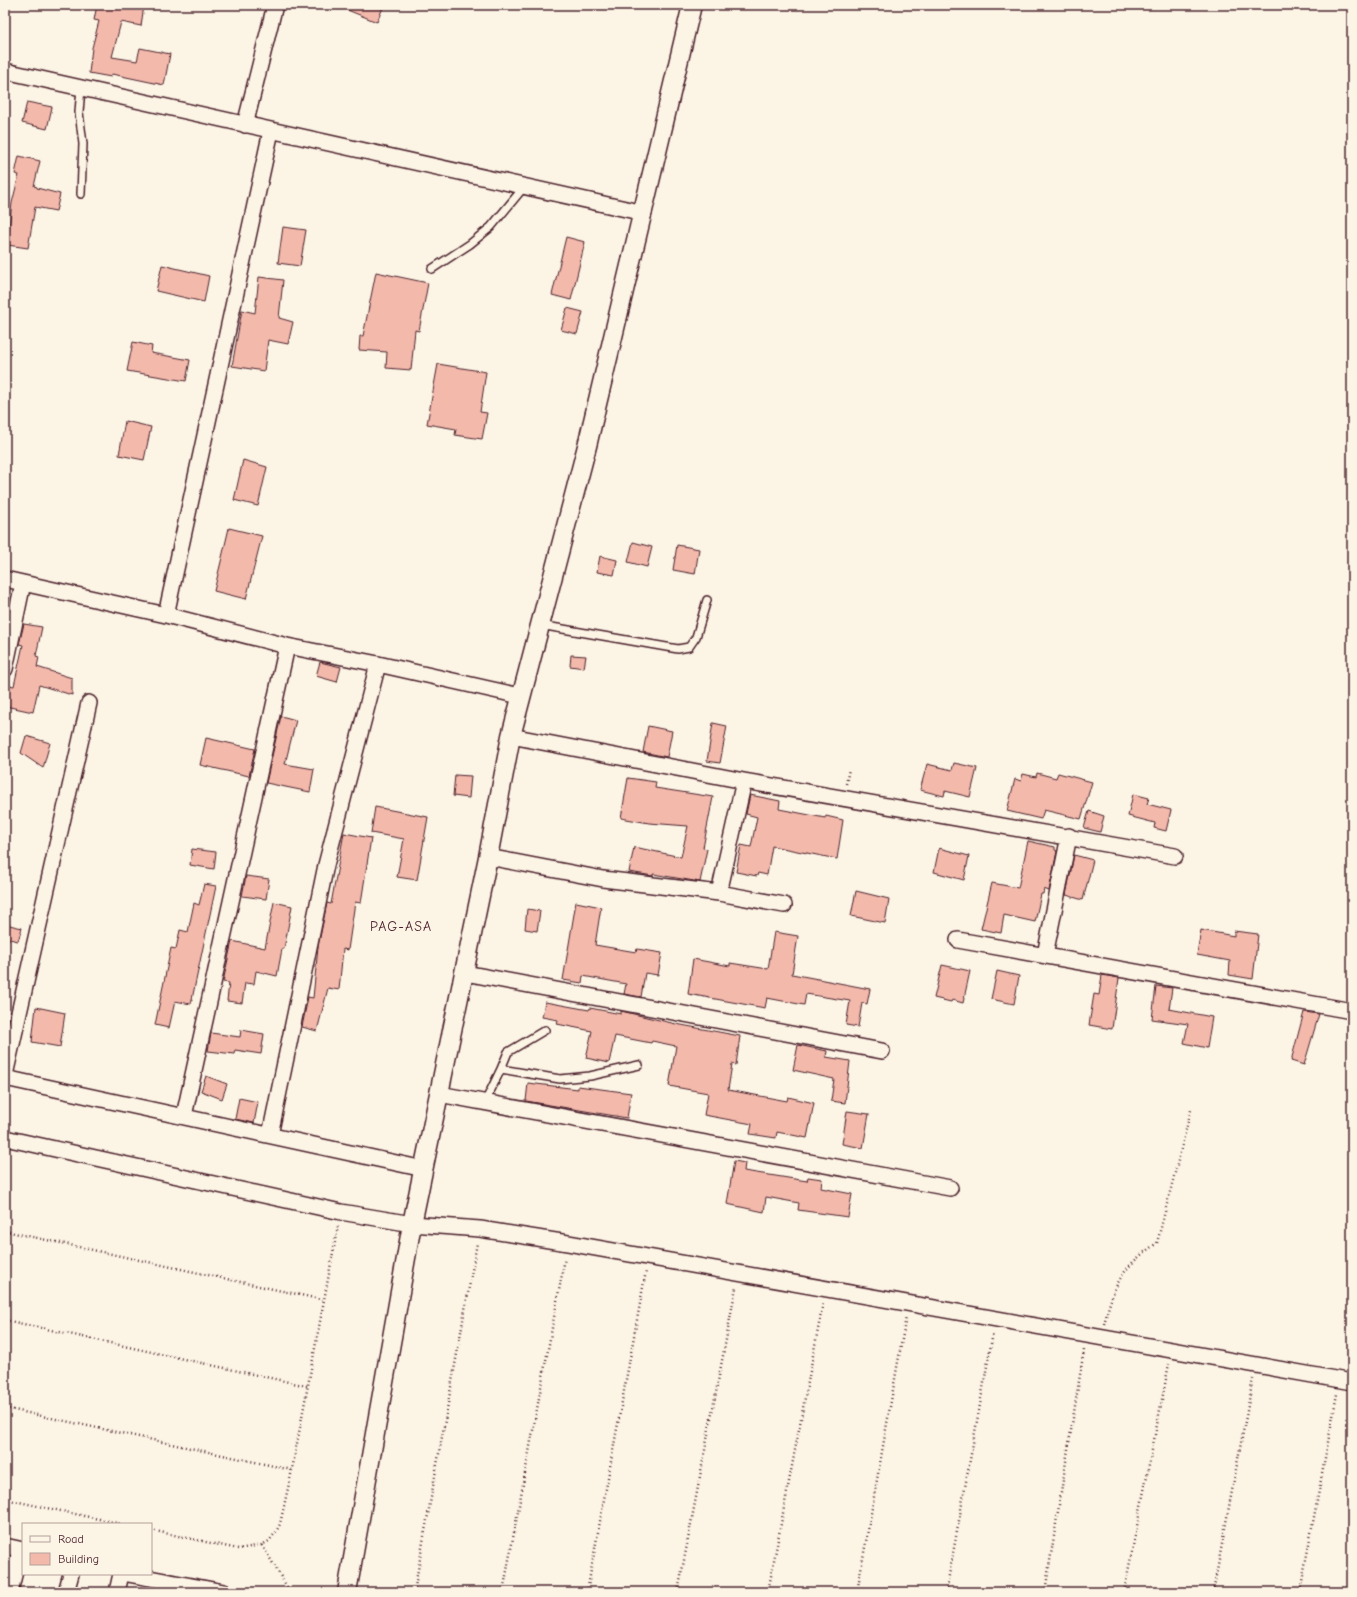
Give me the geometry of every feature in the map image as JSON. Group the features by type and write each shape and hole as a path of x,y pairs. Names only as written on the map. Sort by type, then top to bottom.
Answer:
{"street":[{"path":"245,125 275,5"},
{"path":"347,1592 412,1224 465,973 511,736 520,696 587,446 644,213 692,5"},
{"path":"5,71 644,213"},
{"path":"166,615 271,131"},
{"path":"5,579 166,615 287,646 378,664 520,696"},
{"path":"5,669 23,583"},
{"path":"184,1116 287,646"},
{"path":"270,1135 326,865 378,664"},
{"path":"5,1075 90,703"},
{"path":"511,736 744,781 1069,836 1175,856"},
{"path":"719,892 744,781"},
{"path":"1045,955 1069,836"},
{"path":"488,857 603,879 719,892 784,906"},
{"path":"958,940 1352,1011"},
{"path":"465,973 882,1051"},
{"path":"5,1078 424,1169"},
{"path":"439,1094 950,1188"},
{"path":"5,1138 341,1212 412,1224 480,1229 568,1243 1346,1381"},
{"path":"5,1546 21,1550 10,1592"},
{"path":"66,1592 71,1575"},
{"path":"117,1592 121,1575"},
{"path":"131,1575 161,1587 224,1592"}],"lane":[{"path":"81,88 79,112 83,144 81,194"},
{"path":"432,269 470,244 491,227 524,187"},
{"path":"539,625 678,649 689,647 696,637 707,600"},
{"path":"485,1102 508,1052 545,1030"},
{"path":"501,1069 560,1079 590,1076 639,1065"}],"path":[{"path":"1045,1592 1094,1336 1112,1292 1121,1275 1139,1256 1157,1243 1191,1110"},
{"path":"152,1530 238,1549 262,1545 269,1541 280,1524 292,1470 341,1212"},
{"path":"414,1592 480,1229"},
{"path":"5,1231 324,1300"},
{"path":"503,1592 568,1243"},
{"path":"587,1592 649,1257"},
{"path":"678,1592 739,1273"},
{"path":"768,1592 826,1288"},
{"path":"857,1592 908,1303"},
{"path":"946,1592 996,1319"},
{"path":"5,1320 308,1386"},
{"path":"1124,1592 1171,1350"},
{"path":"1213,1592 1256,1365"},
{"path":"1300,1592 1346,1381"},
{"path":"5,1408 292,1470"},
{"path":"5,1499 117,1523"},
{"path":"262,1545 290,1592"}],"building":[{"path":"97,5 144,5 141,26 121,22 112,57 137,61 140,48 170,54 164,85 112,74 111,77 89,73 92,48 99,21 94,20"},
{"path":"335,5 384,5 377,22"},
{"path":"27,102 52,107 47,129 22,123"},
{"path":"19,156 40,161 34,186 60,194 56,211 35,207 28,248 7,245 12,203 19,175 15,174"},
{"path":"283,227 306,230 300,266 278,263"},
{"path":"566,237 585,242 571,300 552,295"},
{"path":"162,265 209,276 204,302 156,291"},
{"path":"376,272 428,283 419,331 415,330 411,370 386,368 387,352 359,350 360,336 363,336"},
{"path":"259,277 283,280 279,318 293,322 288,344 268,340 264,371 232,366 242,310 255,313"},
{"path":"567,308 583,312 577,334 561,330"},
{"path":"133,342 152,346 151,353 190,360 186,381 127,371"},
{"path":"438,364 486,372 480,412 487,413 482,439 455,435 456,429 427,424"},
{"path":"125,421 151,427 144,460 119,455"},
{"path":"243,460 267,467 258,506 234,500"},
{"path":"229,528 262,536 246,599 214,591"},
{"path":"633,542 652,547 647,567 628,562"},
{"path":"677,545 699,549 695,574 673,570"},
{"path":"600,556 617,560 614,575 597,572"},
{"path":"24,624 42,627 36,656 39,657 37,667 72,678 72,695 39,685 33,712 5,706 9,685 14,686 23,645 19,644"},
{"path":"571,655 586,656 584,668 570,666"},
{"path":"320,662 341,667 337,682 316,676"},
{"path":"281,716 296,720 285,764 314,769 310,792 266,783"},
{"path":"713,723 727,726 720,763 707,761"},
{"path":"648,726 672,731 667,757 643,752"},
{"path":"26,736 50,743 43,768 21,753"},
{"path":"206,738 255,749 249,776 200,765"},
{"path":"954,763 977,768 970,797 945,791 944,796 920,790 927,764 952,770"},
{"path":"1037,773 1056,778 1058,773 1092,782 1081,819 1044,810 1041,819 1007,811 1015,779 1021,781 1023,774 1036,777"},
{"path":"455,775 471,776 469,798 453,796"},
{"path":"628,778 656,782 655,788 713,797 703,848 707,849 700,882 653,874 653,876 629,872 634,847 681,857 688,826 649,823 621,818"},
{"path":"1133,794 1149,798 1147,804 1171,810 1166,831 1154,828 1155,823 1128,816"},
{"path":"750,795 780,801 779,809 843,820 837,859 772,846 767,875 758,873 757,876 736,872 741,845 751,847 757,817 746,814"},
{"path":"375,807 428,817 417,880 397,877 404,839 371,833"},
{"path":"1089,811 1104,816 1100,832 1084,828"},
{"path":"344,833 371,838 361,903 355,902 348,950 343,949 339,990 328,988 317,1031 302,1027 308,997 313,998 318,947 327,903 331,904"},
{"path":"1028,841 1055,847 1055,850 1057,851 1049,891 1044,889 1043,894 1041,894 1035,922 1004,915 1001,933 981,929 992,883 1018,888"},
{"path":"939,848 969,856 964,880 934,872"},
{"path":"192,849 216,852 214,869 190,865"},
{"path":"1074,855 1093,860 1083,900 1066,895"},
{"path":"246,876 269,879 266,899 242,896"},
{"path":"204,884 216,886 191,1004 175,1001 169,1028 155,1025 171,948 176,949 180,930 188,932 194,903 199,905"},
{"path":"856,891 889,899 885,923 851,916"},
{"path":"274,902 292,906 277,976 256,971 254,984 245,983 242,1003 227,1001 229,983 223,982 232,941 265,948"},
{"path":"576,902 601,907 595,945 636,952 637,949 662,953 658,975 645,973 641,997 624,994 626,984 583,976 582,983 563,980"},
{"path":"527,909 540,911 537,931 525,929"},
{"path":"5,924 22,928 18,941 5,938"},
{"path":"1201,930 1234,936 1234,931 1258,934 1253,979 1229,975 1230,961 1197,955"},
{"path":"774,932 798,936 792,974 870,989 867,1004 862,1003 858,1027 846,1025 850,1001 806,994 804,1005 767,998 765,1008 688,994 693,959 730,966 730,963 768,969"},
{"path":"942,965 970,971 963,1003 934,998"},
{"path":"997,971 1019,976 1014,1004 991,999"},
{"path":"1102,975 1119,978 1112,1029 1089,1025 1094,994 1099,995"},
{"path":"1156,986 1172,988 1169,1009 1212,1017 1207,1048 1184,1043 1188,1024 1152,1019"},
{"path":"545,1002 621,1014 621,1011 676,1024 740,1036 736,1065 732,1064 728,1090 787,1101 788,1097 814,1103 807,1138 777,1132 776,1138 750,1134 752,1124 704,1115 708,1093 669,1086 676,1046 615,1036 609,1063 586,1058 592,1031 557,1024 558,1020 542,1017"},
{"path":"36,1007 65,1013 60,1047 32,1042"},
{"path":"1304,1012 1319,1014 1304,1065 1291,1061"},
{"path":"241,1030 264,1034 261,1054 235,1050 234,1054 208,1051 211,1033 240,1037"},
{"path":"798,1045 827,1051 826,1057 850,1061 845,1103 831,1101 834,1079 793,1070"},
{"path":"206,1076 227,1084 222,1099 201,1091"},
{"path":"528,1083 578,1089 578,1086 631,1093 627,1118 526,1101"},
{"path":"239,1098 258,1102 254,1123 235,1119"},
{"path":"847,1111 869,1114 863,1148 842,1144"},
{"path":"734,1161 745,1163 744,1171 807,1181 808,1177 822,1179 821,1188 852,1194 848,1217 798,1210 799,1203 766,1197 764,1212 727,1204"}],"district":[{"name":"PAG-ASA","path":"401,926"}]}
